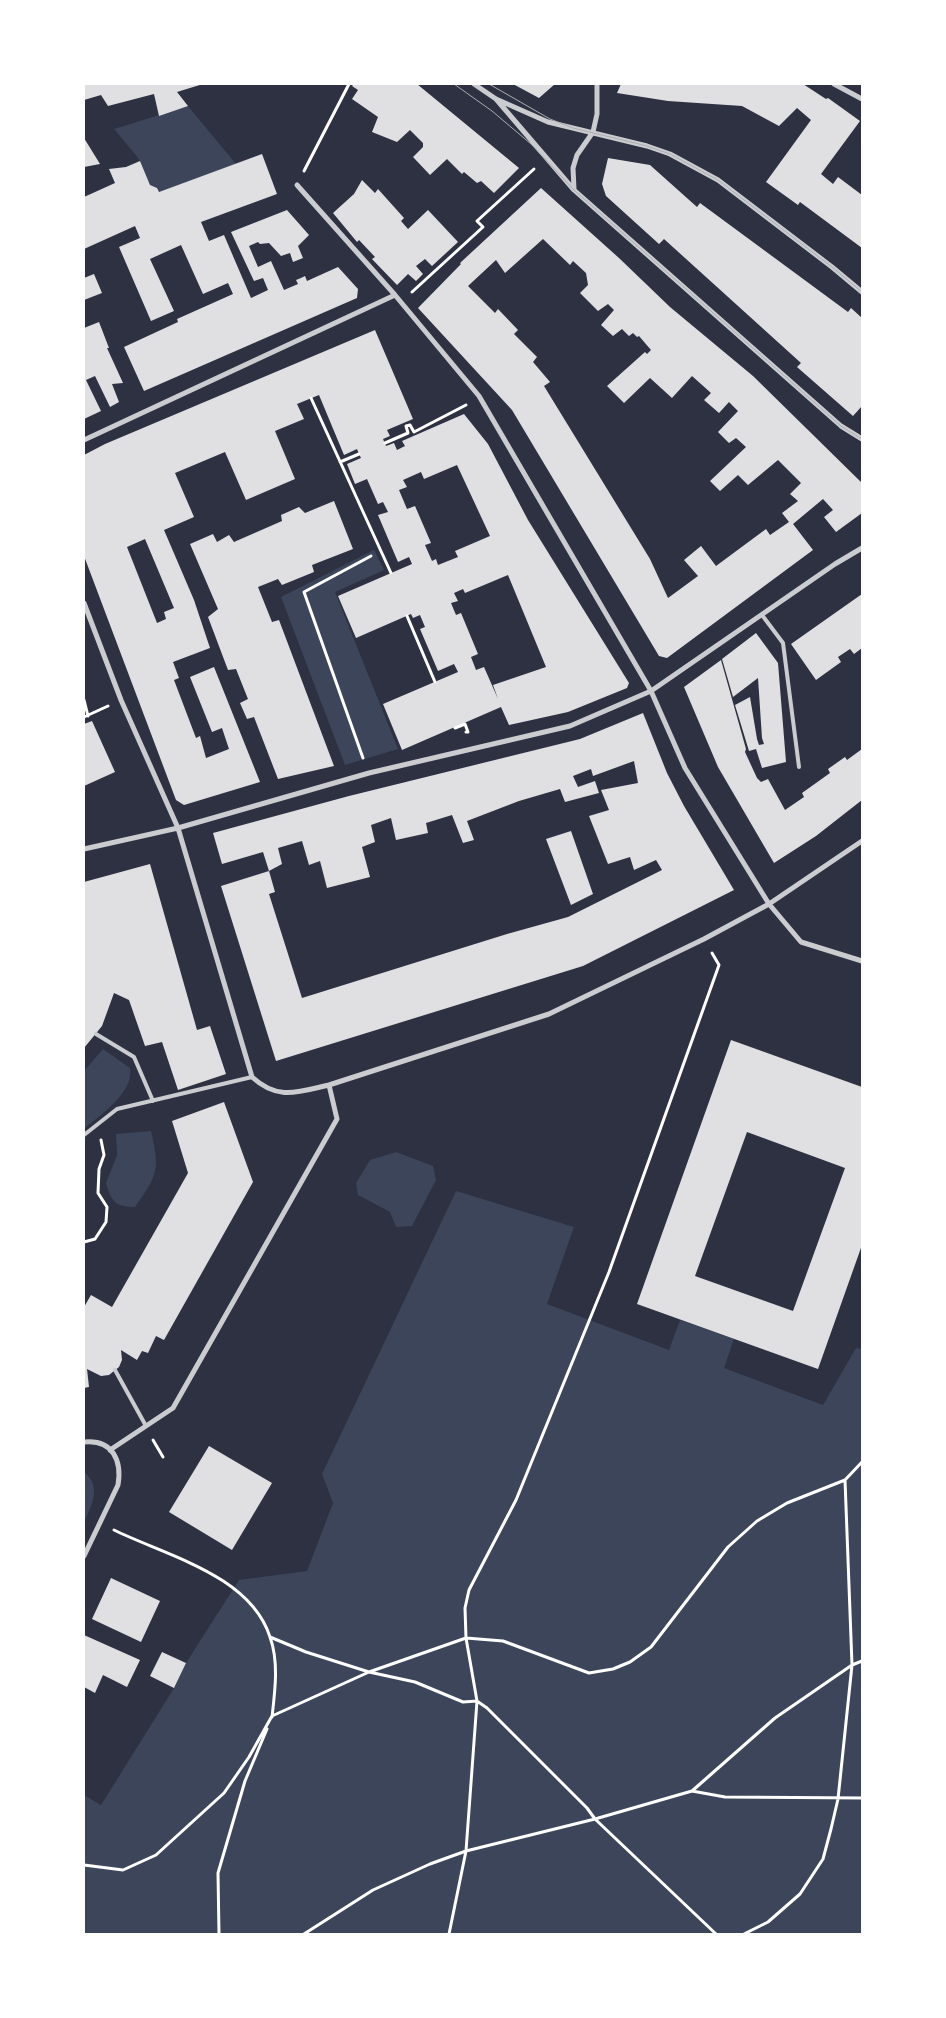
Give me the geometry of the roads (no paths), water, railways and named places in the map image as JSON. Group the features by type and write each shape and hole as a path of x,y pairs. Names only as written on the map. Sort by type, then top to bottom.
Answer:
{"street":[{"path":"474,84 496,99 548,122 646,146 670,154 700,169 718,180 832,266 862,292"},
{"path":"574,190 573,168 577,155 593,132 597,114 597,84"},
{"path":"834,84 862,99"},
{"path":"496,99 574,190 841,426 862,439"},
{"path":"297,185 395,295 479,396 651,691 686,768 769,904 801,942 862,961"},
{"path":"84,440 395,295"},
{"path":"84,849 178,828 369,773 570,726 651,691 835,564 862,548"},
{"path":"84,603 122,700 178,828 252,1078 262,1087 277,1093 292,1093 329,1085 549,1014 704,939 769,904 862,841"},
{"path":"110,1450 173,1408 337,1119 329,1085"},
{"path":"84,1442 101,1444 110,1450 118,1461 119,1479 84,1556"}],"lane":[{"path":"762,614 783,643 799,767"},
{"path":"96,1034 134,1057 153,1101"},
{"path":"84,1135 117,1109 252,1078"},
{"path":"115,1370 146,1426"}],"tram line":[{"path":"454,84 492,111 531,144 574,190 841,426 862,439"},
{"path":"489,84 550,119 573,128 647,146 670,154 718,180 862,292"}]}
